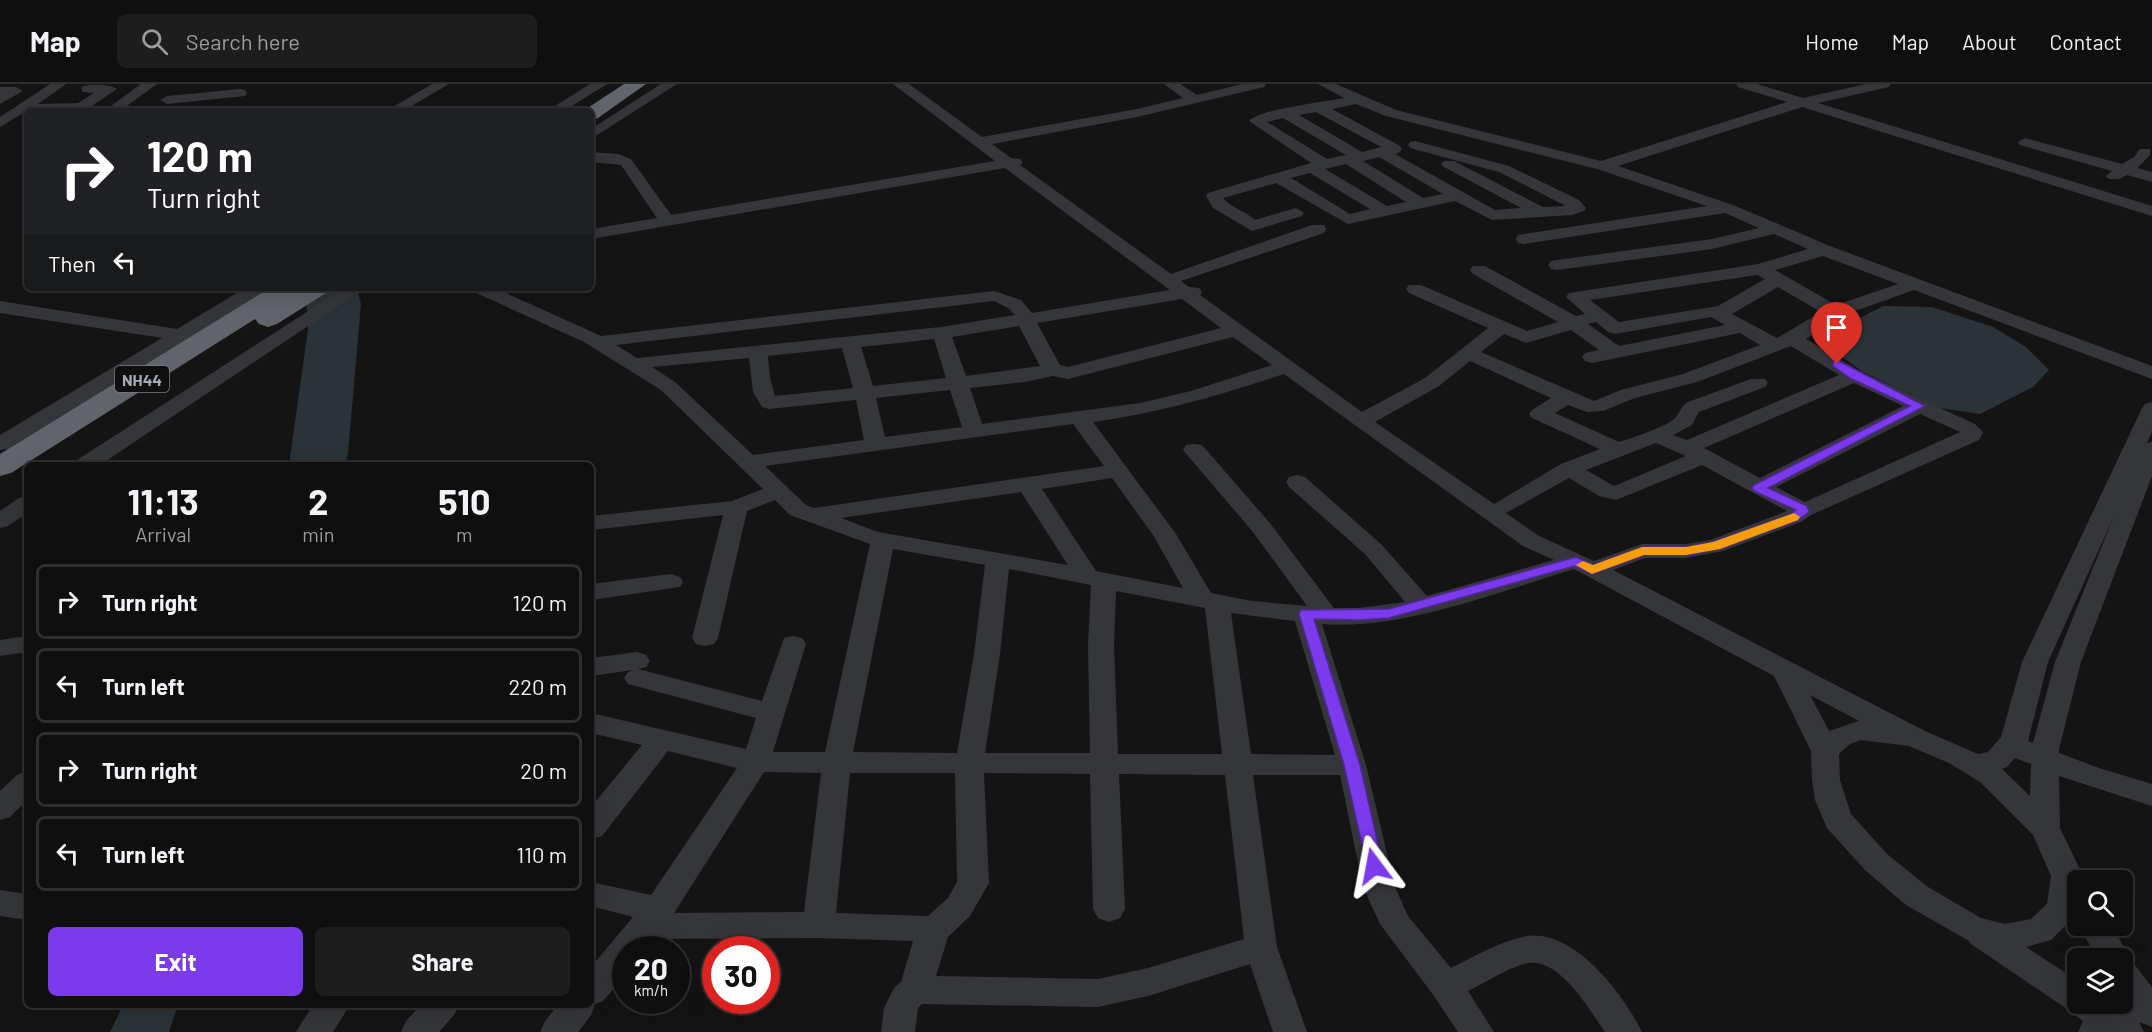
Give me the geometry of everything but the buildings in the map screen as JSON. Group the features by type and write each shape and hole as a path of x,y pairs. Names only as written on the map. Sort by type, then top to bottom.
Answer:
{"highway":[{"path":"578,108 616,84"},
{"path":"594,112 638,84"},
{"name":"NH44","path":"42,462 283,300 308,291"},
{"path":"230,305 283,300"},
{"name":"NH44","path":"44,462 283,300"},
{"name":"NH44","path":"10,485 24,476"}],"street":[{"path":"24,108 59,84"},
{"path":"115,108 150,84"},
{"path":"209,96 192,84 162,104 240,93"},
{"path":"399,108 442,84"},
{"path":"559,108 600,84"},
{"path":"594,133 670,84"},
{"path":"900,84 987,140 1531,541 1579,563 1913,737 1959,756 1990,775 2045,828 2067,875"},
{"path":"920,84 987,140"},
{"path":"1171,84 1196,100"},
{"path":"987,140 1137,113 1259,84"},
{"path":"1325,84 1356,100 1391,112 1602,166 1675,189 1727,208 1824,250 2152,372"},
{"path":"1743,84 2152,211"},
{"path":"1811,88 1858,90 1884,84"},
{"path":"1602,166 1837,89"},
{"path":"70,108 83,106 94,90"},
{"path":"1356,100 1285,113 1258,119 1256,122 1386,212"},
{"path":"1318,107 1492,215 1578,208 1573,203 1504,169 1418,146"},
{"path":"3,119 23,109"},
{"path":"1285,113 1421,204"},
{"path":"1296,213 1252,226 1241,216 1219,205 1214,196 1318,166 1470,133"},
{"path":"2025,141 2135,161"},
{"path":"2069,142 2135,161 2152,177"},
{"path":"1418,146 1540,212"},
{"path":"594,157 626,162 667,221"},
{"path":"2092,192 2135,161"},
{"path":"594,233 1017,162"},
{"path":"1278,177 1348,219 1459,195"},
{"path":"1241,216 1304,193"},
{"path":"1524,239 1727,208"},
{"path":"1505,225 1591,294"},
{"path":"634,365 941,333 1026,321 1188,287 1318,228"},
{"path":"1557,265 1712,244 1776,229"},
{"path":"1656,436 1695,453 1758,488 1803,509 1971,435 1972,432 1968,429 1784,342 1743,327 1720,313 1708,310 1617,328 1575,297 1760,268 1824,250"},
{"path":"1760,268 1834,312"},
{"path":"1479,270 1574,323 1615,352"},
{"path":"1720,313 1779,279"},
{"path":"1467,353 1567,397 1596,407 1628,394 1690,378 1784,342 1834,312 1914,284"},
{"path":"1188,287 1236,330 1287,367 1503,507 1543,534 1579,563"},
{"path":"1415,289 1501,327 1530,337 1599,315"},
{"path":"89,462 283,300 338,291"},
{"path":"486,291 596,342 668,386 798,510 883,540 1252,609 1316,615 1389,613 1579,563 1642,551 1686,551 1715,546 1793,518 1803,509"},
{"path":"596,342 994,296 1013,303 1024,313 1026,321 1050,364 1050,369"},
{"path":"0,444 230,305"},
{"path":"0,308 174,339"},
{"path":"902,308 909,336"},
{"path":"0,318 174,339"},
{"path":"1366,418 1432,382 1501,327"},
{"path":"1592,357 1743,327"},
{"path":"758,351 762,392 768,403 1025,376 1043,373 1050,369 1068,373 1236,330"},
{"path":"941,333 974,431"},
{"path":"850,342 865,393 876,444"},
{"path":"747,462 1163,404 1287,367"},
{"path":"1569,470 1607,491 1616,493 1854,375"},
{"path":"1503,507 1569,470 1656,436 1685,421 1690,409 1695,406 1758,383"},
{"path":"1567,397 1539,414 1619,450"},
{"path":"1758,488 1919,406"},
{"path":"1974,765 1997,760 2014,741 2035,662 2152,408"},
{"path":"1078,416 1210,601 1237,765 1261,947 1290,1032"},
{"path":"2045,828 2045,749 2068,662 2146,458 2152,448"},
{"path":"1194,450 1261,527 1316,615 1379,887 1396,924 1446,986 1477,1032"},
{"path":"811,515 1117,471"},
{"path":"1296,482 1363,539 1422,606"},
{"path":"0,521 10,485"},
{"path":"1028,485 1096,579 1101,645 1110,909"},
{"path":"594,523 736,507 778,491"},
{"path":"705,638 736,507"},
{"path":"819,925 837,762 883,540"},
{"path":"916,990 926,949 935,929 959,907 973,883 969,763 987,654 998,561"},
{"path":"594,592 671,582"},
{"path":"0,648 24,644"},
{"path":"594,987 652,918 756,762 793,644"},
{"path":"594,668 637,670 771,713"},
{"path":"1784,669 1825,751 1826,780 1830,800 1838,820 1876,862 1917,896 1973,929 2067,992"},
{"path":"594,724 756,762 1352,765"},
{"path":"1825,751 1840,737 1860,730 1913,737"},
{"path":"594,824 662,740"},
{"path":"2010,746 2115,785 2152,795"},
{"path":"0,809 24,785"},
{"path":"594,895 652,918 935,929"},
{"path":"1973,929 2005,937 2040,931 2062,909 2067,898"},
{"path":"0,903 24,907"},
{"path":"898,1032 901,1004 908,995 916,990 1098,993 1148,982 1261,947"},
{"path":"1446,986 1528,949 1548,949 1565,958 1579,973 1625,1032"},
{"path":"2104,1022 2138,995"},
{"path":"313,1032 331,1008"},
{"path":"418,1032 439,1008"},
{"path":"557,1032 577,1008"}],"shaded area":[{"path":"306,291 358,291 361,304 346,462 289,462 308,329"},
{"path":"1883,306 1932,307 1993,327 2026,347 2049,370 2033,387 1980,414 1939,408 1863,372 1838,354 1835,331"},
{"path":"122,1008 177,1008 169,1032 110,1032"}],"slow traffic":[{"path":"1583,565 1592,570 1642,551 1686,551 1715,546 1794,517"}],"route":[{"path":"1374,866 1352,765 1306,614 1359,616 1389,613 1422,606 1576,561 1592,570 1642,551 1686,551 1715,546 1793,518 1803,509 1758,488 1919,406 1854,375 1837,364"}]}
